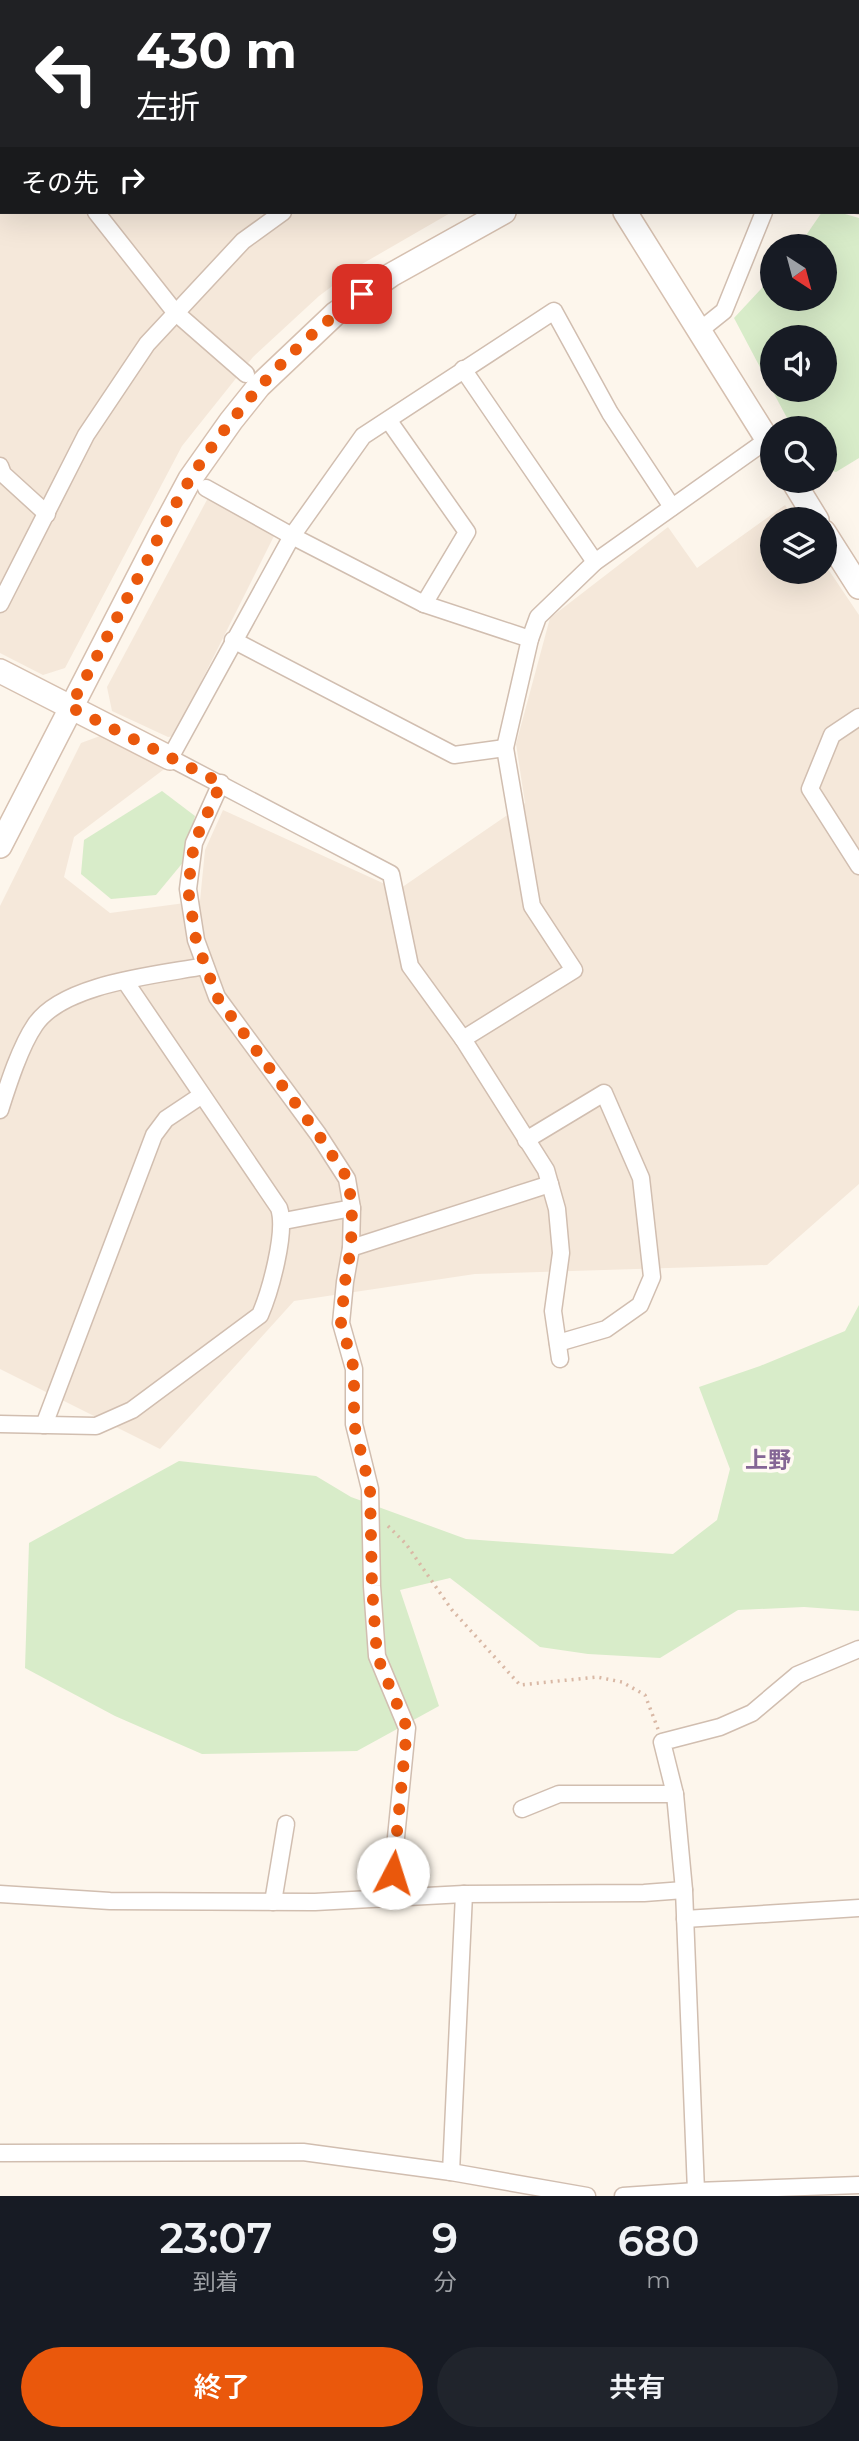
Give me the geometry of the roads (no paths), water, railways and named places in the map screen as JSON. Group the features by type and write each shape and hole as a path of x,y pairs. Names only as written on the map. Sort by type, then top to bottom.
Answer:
{"main road":[{"path":"0,846 190,479 259,386 308,337 362,294 500,214"},
{"path":"626,214 760,428"},
{"path":"837,552 859,587"},
{"path":"0,671 170,758"}],"street":[{"path":"98,214 175,312 246,374"},
{"path":"0,604 86,435 147,344 243,241 280,214"},
{"path":"699,331 724,311 763,214"},
{"path":"526,1140 604,1093 641,1178 652,1277 640,1305 606,1329 559,1351 554,1311 561,1253 557,1209 550,1184 545,1170 526,1140 463,1039 410,966 391,874 170,758 292,536 363,436 554,311 610,413 672,506"},
{"path":"463,369 595,562"},
{"path":"389,421 467,532 424,604"},
{"path":"463,1039 573,970 532,906 505,748 530,639 538,617 595,562 672,506 760,450"},
{"path":"0,466 3,474 47,514"},
{"path":"206,488 424,604 530,639"},
{"path":"233,640 454,755 505,748"},
{"path":"859,717 832,734 810,789 859,866"},
{"path":"221,783 194,843 188,889 196,940 217,997 348,1179 352,1208 351,1248 341,1323 354,1369 354,1424 370,1489 372,1587 377,1656 407,1728 390,1897"},
{"path":"0,1110 9,1081 35,1024 55,1005 97,986 205,966"},
{"path":"0,1424 96,1426 132,1410 260,1315 268,1297 284,1221 279,1208 125,981"},
{"path":"44,1425 154,1135 166,1119 202,1095"},
{"path":"351,1248 550,1184"},
{"path":"284,1221 352,1208"},
{"path":"696,2191 684,1890 675,1794 662,1742 720,1727 752,1713 797,1675 859,1649"},
{"path":"522,1809 559,1794 675,1794"},
{"path":"273,1902 286,1825"},
{"path":"0,1894 110,1901 316,1902 464,1894 644,1893 684,1890"},
{"path":"451,2172 464,1894"},
{"path":"685,1919 859,1908"},
{"path":"0,2152 303,2152 451,2172 587,2196"},
{"path":"623,2196 859,2185"}],"district":[{"name":"上野","path":"768,1460"}]}
